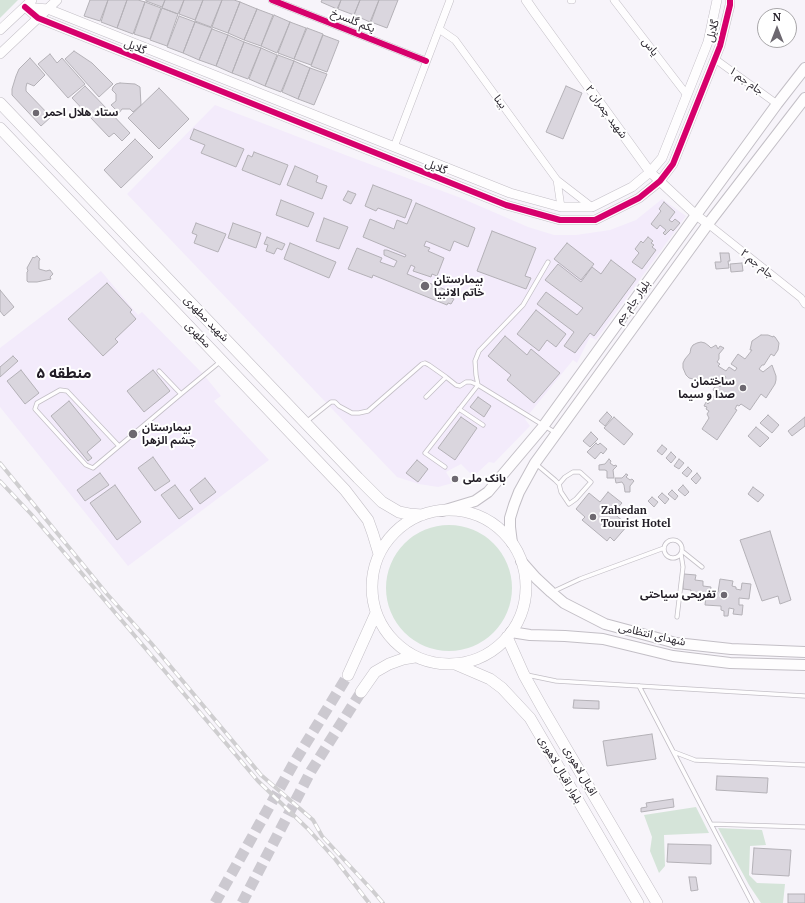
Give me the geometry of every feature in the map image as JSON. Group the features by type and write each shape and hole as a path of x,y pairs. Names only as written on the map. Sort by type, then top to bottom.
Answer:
{"main road":[{"name":"بلوار جام جم","path":"442,510 475,501 488,492 544,425 777,104 805,68"},
{"name":"بلوار جام جم","path":"512,543 510,518 519,492 535,463 708,224 805,98"},
{"name":"شهید مطهری","path":"0,103 382,502 399,512 422,515"},
{"name":"مطهری","path":"0,128 345,490 368,520 379,554"},
{"path":"442,510 462,511 481,517 498,528 512,543 521,561 526,580 525,600 519,620 509,635 493,650 474,660 455,664 434,663 415,657 398,646 385,631 376,613 372,593 372,580 379,554 390,538 404,524 422,515 442,510"},
{"name":"شهدای انتظامی","path":"521,561 564,603 605,624 676,642 731,649 805,652"},
{"path":"348,675 376,613"},
{"name":"شهدای انتظامی","path":"509,635 565,636 603,639 673,656 730,662 805,665"},
{"name":"اقبال لاهوری","path":"509,635 524,675 657,903"},
{"path":"775,664 776,651"},
{"path":"361,692 375,672 389,664 415,657"},
{"name":"بلوار اقبال لاهوری","path":"455,664 490,680 502,688 530,718 638,903"}],"street":[{"path":"0,30 32,0"},
{"path":"0,54 57,0"},
{"name":"یکم گلسرخ","path":"272,0 426,61"},
{"path":"394,147 450,0"},
{"name":"شهید چمران ۲","path":"526,0 650,172 696,215 708,224"},
{"name":"یاس","path":"614,0 687,95"},
{"name":"گلایل","path":"25,7 48,9 510,193 561,207 592,207 632,187 650,172 662,158 708,42 717,0"},
{"name":"گلایل","path":"25,7 38,18 506,205 560,220 595,220 639,198 660,181 673,164 720,46 730,0"},
{"name":"بینا","path":"439,29 455,40 557,180"},
{"name":"جام جم ۱","path":"715,59 777,104"},
{"path":"557,180 561,207"},
{"path":"557,180 592,207"},
{"name":"جام جم ۲","path":"708,224 804,299"}],"lane":[{"path":"445,467 425,453 478,385 475,361 478,351 523,305 548,262"},
{"path":"119,446 67,392 60,390 37,402 35,409 86,465 93,468 222,360"},
{"path":"305,423 331,402 335,402 352,413 368,411 425,363 456,385 460,386 466,382 471,382 478,385 557,433"},
{"path":"159,371 181,394"},
{"path":"426,397 446,377"},
{"path":"459,409 483,425"},
{"path":"535,463 559,484 561,492 569,504 576,499 591,482 580,472 572,472 564,477 559,484"},
{"path":"677,617 683,567 681,553 682,545 680,542 675,540 666,543 664,548 666,554 670,557 676,557 681,553"},
{"path":"552,592 664,548"},
{"path":"681,553 702,567"},
{"path":"524,675 556,681 805,696"},
{"path":"639,686 752,903"},
{"path":"674,752 695,760 805,765"},
{"path":"711,824 805,827"}],"shaded area":[{"path":"0,0 18,0 0,18"},
{"name":"بیمارستان خاتم الانبیا","path":"215,105 461,198 528,227 554,235 576,235 610,230 636,220 662,199 686,216 596,340 590,337 577,363 573,360 525,419 530,426 494,463 489,462 477,473 472,475 461,464 446,472 453,483 438,487 419,484 397,477 127,194"},
{"name":"بیمارستان چشم الزهرا","path":"101,271 138,315 142,312 204,375 221,396 214,401 269,460 128,566 0,407 0,348"},
{"path":"449,525 461,526 473,530 489,539 498,548 507,564 511,576 511,600 507,612 498,628 489,637 473,646 461,650 449,651 437,650 425,646 409,637 400,628 391,612 387,600 386,588 387,576 391,564 400,548 409,539 425,530 437,526"},
{"path":"696,807 709,833 664,835 665,866 659,873 650,851 652,837 644,815"},
{"path":"718,828 762,830 766,845 750,846 749,875 757,883 785,884 783,903 761,903 749,885"}],"building":[{"path":"90,0 108,0 100,21 84,16"},
{"path":"108,0 127,0 117,28 101,22"},
{"path":"127,0 138,0 145,2 133,34 117,28"},
{"path":"146,0 165,0 162,7"},
{"path":"165,0 184,0 178,14 162,8"},
{"path":"184,0 203,0 195,20 179,14"},
{"path":"203,0 222,0 211,27 195,21"},
{"path":"222,0 234,0 240,2 228,33 212,27"},
{"path":"322,0 341,0 337,9 321,2"},
{"path":"341,0 360,0 354,15 338,9"},
{"path":"360,0 379,0 370,22 354,15"},
{"path":"379,0 398,0 387,28 371,22"},
{"path":"145,2 161,8 150,39 134,34"},
{"path":"240,2 257,9 244,40 228,33"},
{"path":"162,8 178,14 167,46 150,40"},
{"path":"257,9 273,15 261,46 244,40"},
{"path":"274,15 290,22 277,53 261,46"},
{"path":"179,16 195,22 183,53 167,47"},
{"path":"195,22 212,28 199,60 183,53"},
{"path":"290,22 306,28 294,59 278,53"},
{"path":"307,28 323,34 311,65 294,59"},
{"path":"212,29 228,35 216,66 199,60"},
{"path":"228,35 244,42 232,73 216,66"},
{"path":"323,35 339,41 327,72 311,66"},
{"path":"244,42 261,48 248,79 232,73"},
{"path":"261,48 277,55 265,86 249,79"},
{"path":"74,51 92,63 113,84 99,97 65,59"},
{"path":"50,54 57,63 62,58 85,84 68,98 38,64"},
{"path":"278,55 294,61 281,92 265,86"},
{"path":"30,58 45,75 34,86 27,83 26,87 26,91 51,117 41,126 12,95 12,89 19,69"},
{"path":"294,61 310,68 298,99 282,92"},
{"path":"310,68 327,74 314,105 298,99"},
{"path":"120,83 135,84 140,87 141,105 133,112 130,109 122,109 119,113 111,105 116,101 116,94 112,90 113,87"},
{"path":"85,86 130,133 122,141 114,133 109,137 72,98"},
{"path":"566,86 582,93 563,139 546,132"},
{"path":"159,88 189,119 159,149 128,118"},
{"path":"194,129 244,149 236,167 201,153 205,145 190,139"},
{"path":"135,139 153,157 121,188 104,170"},
{"path":"254,152 288,165 280,185 242,170 248,155 252,157"},
{"path":"295,166 318,176 316,182 327,186 322,199 287,185"},
{"path":"373,185 412,200 405,218 378,208 376,211 365,206"},
{"path":"348,191 356,194 351,204 343,200"},
{"path":"281,200 314,213 308,227 276,215"},
{"path":"664,202 675,212 669,220 672,222 675,219 680,223 673,231 671,229 665,235 663,233 666,230 660,225 657,229 651,224 661,211 659,209"},
{"path":"416,203 475,228 468,247 454,241 450,251 426,241 424,246 430,248 428,251 444,258 437,276 432,274 431,277 413,271 415,267 411,265 407,274 451,292 449,297 454,299 451,304 448,303 447,305 373,275 372,278 348,269 357,248 382,258 380,262 394,267 397,261 384,255 384,250 405,257 406,255 363,237 370,219 394,229 397,220 407,224"},
{"path":"324,218 348,227 339,249 316,241"},
{"path":"196,223 226,234 218,252 194,243 197,235 192,233"},
{"path":"233,223 261,233 256,248 228,238"},
{"path":"492,231 536,248 525,276 531,278 526,289 477,271"},
{"path":"267,237 285,244 282,250 277,248 274,254 266,251 268,245 264,244"},
{"path":"648,237 653,241 651,243 654,245 652,247 656,250 642,269 632,262 639,253 635,249 641,241 643,243"},
{"path":"290,243 336,262 329,278 284,259"},
{"path":"567,243 594,264 581,280 554,259"},
{"path":"720,253 729,253 729,268 716,269 715,262 721,262"},
{"path":"37,256 40,259 39,269 46,271 50,270 53,274 50,277 51,279 28,282 27,268 33,257 34,258"},
{"path":"611,260 636,279 594,336 590,333 575,353 564,346 574,332 537,304 546,292 577,315 583,308 545,280 558,264 581,282 592,267 601,274"},
{"path":"742,263 743,271 731,272 730,264"},
{"path":"107,283 132,310 130,312 136,319 115,339 118,342 103,356 68,319"},
{"path":"0,290 14,307 4,316 0,311"},
{"path":"536,310 566,334 556,347 547,340 539,351 517,334"},
{"name":"ساختمان صدا و سیما","path":"761,335 773,336 779,343 778,350 774,356 771,354 764,365 762,365 759,369 763,372 772,365 776,376 775,384 766,398 761,394 750,410 741,404 739,406 737,405 735,409 737,410 717,440 702,429 709,418 707,414 709,411 706,409 707,407 704,406 706,402 708,404 716,393 713,390 717,383 720,387 726,377 724,376 719,381 715,378 713,380 714,383 708,387 703,378 689,378 683,368 683,363 690,353 693,345 701,342 705,343 711,348 716,345 718,349 720,346 724,348 719,354 719,359 717,362 720,364 718,366 726,371 729,367 735,371 737,368 731,364 738,354 745,359 752,350 750,350 752,341"},
{"path":"505,336 527,355 531,349 560,373 534,403 507,380 511,375 488,356"},
{"path":"13,356 18,361 0,377 0,367"},
{"path":"21,370 39,393 25,404 7,381"},
{"path":"153,370 170,391 144,412 127,391"},
{"path":"478,397 491,406 484,417 470,407"},
{"path":"69,401 101,440 87,452 92,458 88,461 51,416"},
{"path":"607,412 612,417 605,426 599,421"},
{"path":"768,415 779,425 772,433 760,423"},
{"path":"461,417 477,428 455,460 438,448"},
{"path":"614,417 633,434 624,445 604,428"},
{"path":"805,417 805,426 792,436 788,431"},
{"path":"756,427 769,438 760,447 748,436"},
{"path":"591,432 598,439 590,447 583,441"},
{"path":"596,443 598,445 600,443 607,449 603,454 601,452 595,459 587,452"},
{"path":"662,445 667,449 662,455 657,451"},
{"path":"671,452 676,457 671,463 666,458"},
{"path":"153,457 170,481 155,491 138,468"},
{"path":"609,459 611,461 610,463 617,466 613,470 614,478 607,478 607,471 599,470 599,465 605,464"},
{"path":"679,459 684,463 679,469 674,466"},
{"path":"417,460 428,469 418,482 406,473"},
{"path":"688,467 692,471 687,477 682,473"},
{"path":"100,473 109,485 85,501 77,490"},
{"path":"697,473 701,478 696,484 691,479"},
{"path":"626,474 628,475 626,477 634,481 630,486 630,492 625,492 622,482 616,483 615,478 622,478"},
{"path":"205,478 216,492 200,504 190,490"},
{"path":"115,485 141,522 117,540 90,503"},
{"path":"175,485 193,509 179,519 161,495"},
{"path":"683,485 689,492 685,496 678,490"},
{"path":"753,487 764,495 758,502 748,494"},
{"path":"672,490 678,496 675,500 668,494"},
{"path":"608,492 622,503 613,513 628,525 614,541 610,537 607,541 582,520 585,517 576,509 589,493 600,502"},
{"path":"662,493 669,499 665,504 658,497"},
{"path":"652,497 658,502 654,507 648,501"},
{"path":"770,531 791,600 780,604 778,596 762,601 740,540"},
{"name":"تفریحی سیاحتی","path":"684,574 696,575 695,580 703,581 703,586 711,587 710,592 718,592 720,579 733,581 732,586 741,590 742,583 751,584 749,599 739,598 739,605 743,605 742,615 733,614 734,609 729,608 728,616 724,616 724,611 721,610 721,606 705,605 706,596 690,595 691,590 683,589"},
{"path":"574,700 599,701 599,709 573,708"},
{"path":"652,734 656,759 607,766 603,741"},
{"path":"717,776 768,778 767,793 716,790"},
{"path":"673,799 674,807 641,812 641,808 647,807 646,803"},
{"path":"668,844 711,845 711,864 667,862"},
{"path":"754,848 791,850 789,876 752,874"},
{"path":"689,877 696,877 698,890 691,891"},
{"path":"788,894 805,894 805,903 788,903"}],"tunnel":[{"path":"215,903 295,761 348,675"},
{"path":"242,903 311,771 361,692"}],"railway":[{"path":"0,463 107,594 151,643 261,775 313,820 322,836 383,903"},
{"path":"0,481 31,514 258,781 308,829 335,859 369,903"}],"cycle path":[{"path":"272,0 426,61"},
{"path":"25,7 38,18 506,205 560,220 595,220 639,198 660,181 673,164 720,46 730,0"}],"place":[{"name":"ستاد هلال احمر","path":"36,113"},
{"name":"بیمارستان خاتم الانبیا","path":"425,286"},
{"name":"ساختمان صدا و سیما","path":"743,388"},
{"name":"بیمارستان چشم الزهرا","path":"133,434"},
{"name":"بانک ملی","path":"455,479"},
{"name":"Zahedan Tourist Hotel","path":"593,517"},
{"name":"تفریحی سیاحتی","path":"724,595"}],"district":[{"name":"منطقه ۵","path":"64,374"}]}
